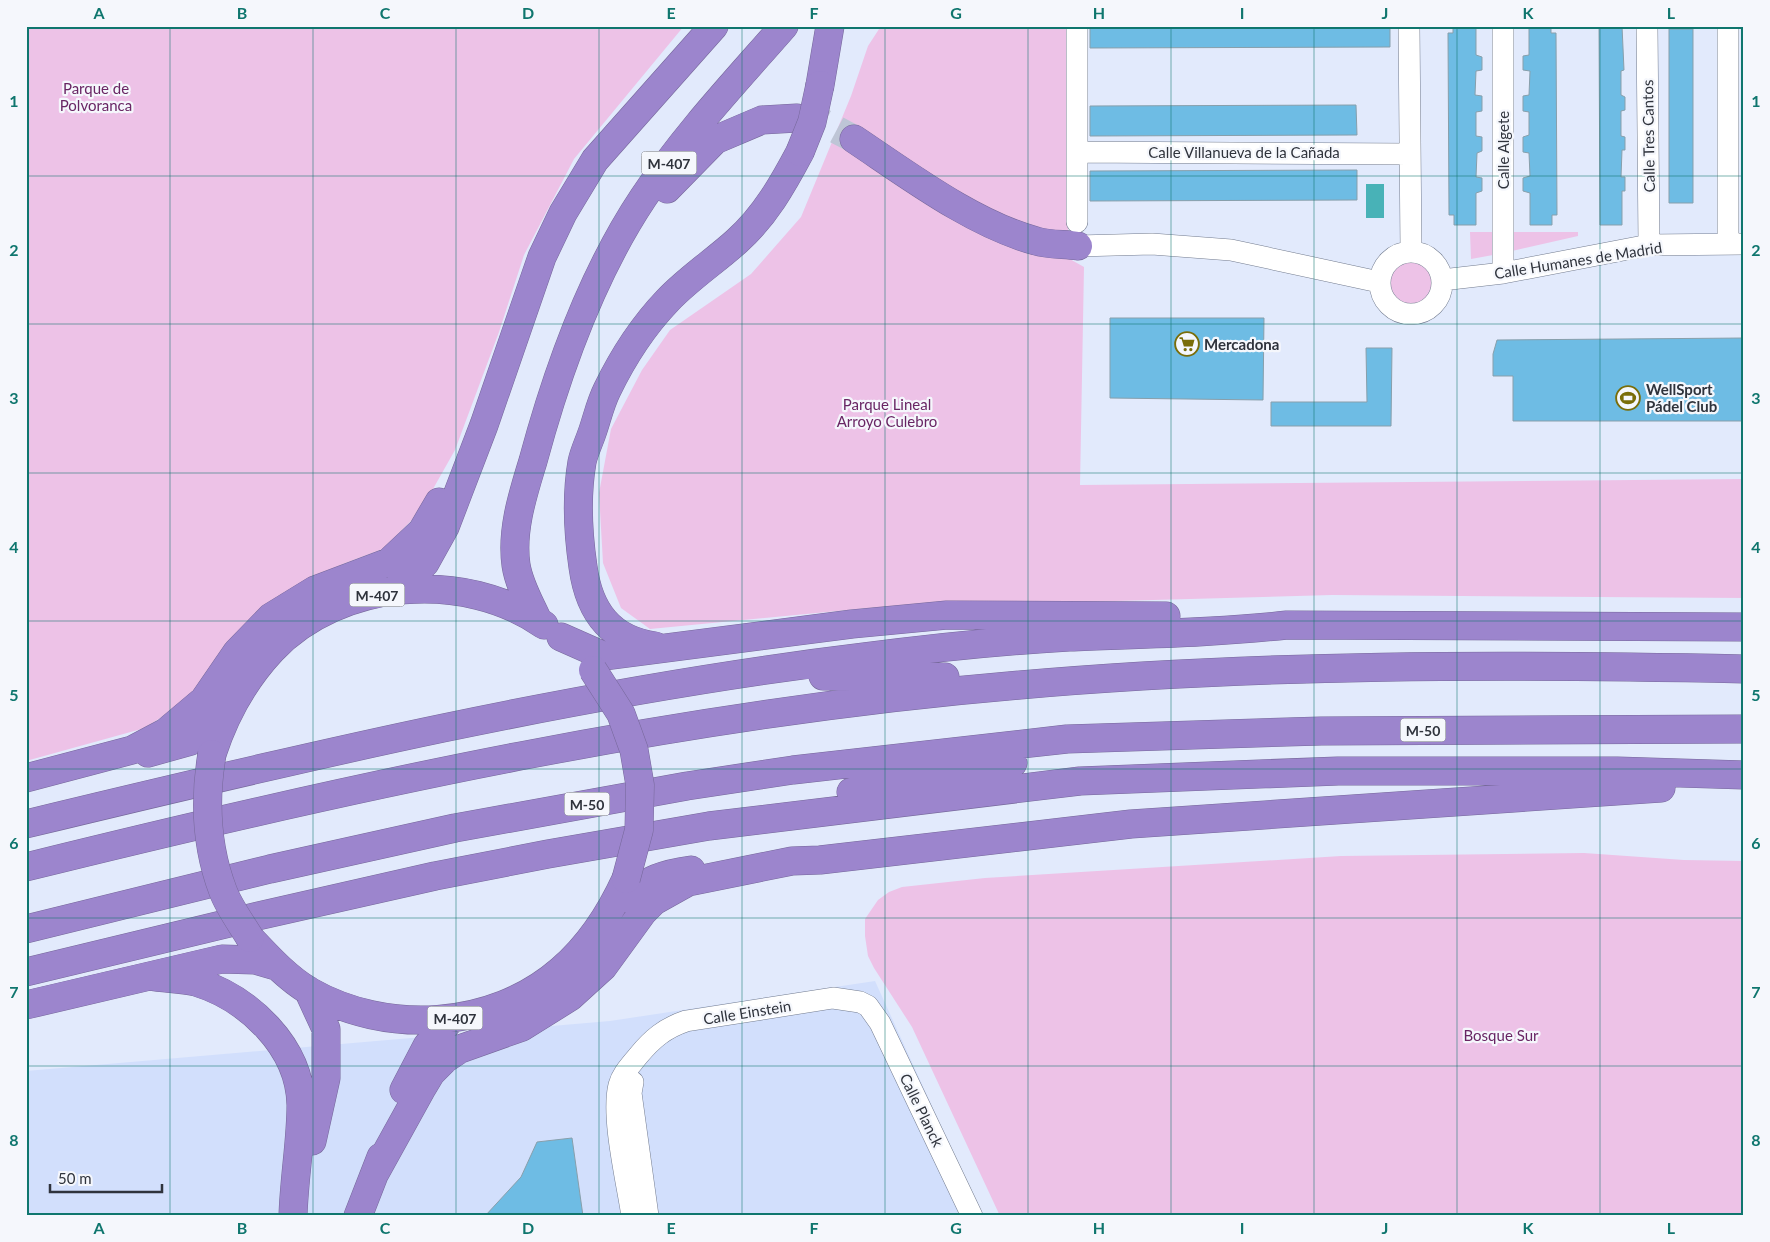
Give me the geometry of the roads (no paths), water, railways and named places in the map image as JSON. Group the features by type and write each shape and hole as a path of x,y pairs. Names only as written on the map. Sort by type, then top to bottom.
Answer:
{"highway":[{"name":"M-407","path":"395,590 425,563 445,527 484,425 542,257 563,213 595,160 714,26"},
{"name":"M-407","path":"538,621 524,591 516,565 516,529 551,396 602,266 643,198 693,130 784,26"},
{"path":"674,648 635,643 611,628 598,613 584,574 578,526 582,462 606,391 638,338 668,300 739,239 762,213 784,183 800,152 812,122 830,26"},
{"path":"583,318 658,199 714,140 762,120 797,118"},
{"path":"854,139 931,191 992,224 1037,241 1078,234"},
{"path":"26,779 132,750 166,732 204,700 242,647 271,617 315,590 377,567 401,553 422,531 484,425"},
{"name":"M-407","path":"444,589 493,600 538,621 561,637 593,670 621,714 634,750 640,785 640,830 621,890 580,952 542,984 516,999 484,1011 451,1019 415,1021 368,1014 308,990 276,966 250,938 223,892 209,846 206,790 212,754 223,720 243,684 273,649 309,621 350,601 395,590 444,589"},
{"path":"561,637 604,656 852,624 947,615 1260,618 1287,625"},
{"path":"26,824 405,735 657,688 864,657 1065,638 1245,630 1287,625 1744,627"},
{"path":"26,867 417,776 668,729 921,695 1018,685 1260,670 1599,666 1744,669"},
{"path":"657,688 812,676 988,678 1018,685"},
{"path":"26,779 173,748 191,741 223,720"},
{"name":"M-50","path":"26,929 270,869 455,828 687,786 793,770 1067,739 1321,731 1744,728"},
{"path":"709,826 812,799 995,765 1094,752 1157,737"},
{"path":"26,972 435,876 709,826 1080,782 1338,771 1616,771 1744,775"},
{"path":"621,890 674,872 820,860 1130,824 1744,784"},
{"path":"375,1173 431,1073 445,1059 460,1049 522,1027 570,997 603,967 643,912 654,901 688,882 792,861"},
{"path":"26,1005 222,958 255,960 276,966"},
{"path":"150,976 194,982 226,994 258,1017 278,1039 298,1084 301,1104 294,1216"},
{"name":"M-407","path":"294,1216 326,1078 326,1029 308,990"},
{"name":"M-407","path":"358,1216 406,1084 427,1046 451,1019"}],"street":[{"path":"1077,26 1078,234 1152,244 1231,250 1379,282"},
{"path":"1409,26 1412,251"},
{"name":"Calle Algete","path":"1503,26 1503,273"},
{"name":"Calle Tres Cantos","path":"1646,26 1649,245"},
{"path":"1728,26 1736,244"},
{"name":"Calle Villanueva de la Cañada","path":"1078,152 1410,154"},
{"name":"Calle Humanes de Madrid","path":"1442,280 1503,273 1649,245 1736,244"},
{"path":"1412,251 1429,257 1436,263 1442,280 1441,291 1434,304 1421,313 1411,314 1401,313 1385,301 1379,282 1385,264 1393,257 1412,251"},
{"name":"Calle Einstein","path":"632,1216 619,1126 618,1094 624,1073 654,1037 674,1025 686,1021 833,998 852,1000 868,1006"},
{"name":"Calle Planck","path":"868,1006 880,1023 972,1216"},
{"name":"Calle Einstein","path":"638,1056 631,1093 648,1216"}],"tunnel":[{"path":"797,118 822,122 854,139"}],"place":[{"name":"Mercadona","path":"1187,344"},
{"name":"WellSport Pádel Club","path":"1628,398"}],"park label":[{"name":"Parque de Polvoranca","path":"96,96"},
{"name":"Parque Lineal Arroyo Culebro","path":"887,412"},
{"name":"Bosque Sur","path":"1501,1035"}]}
